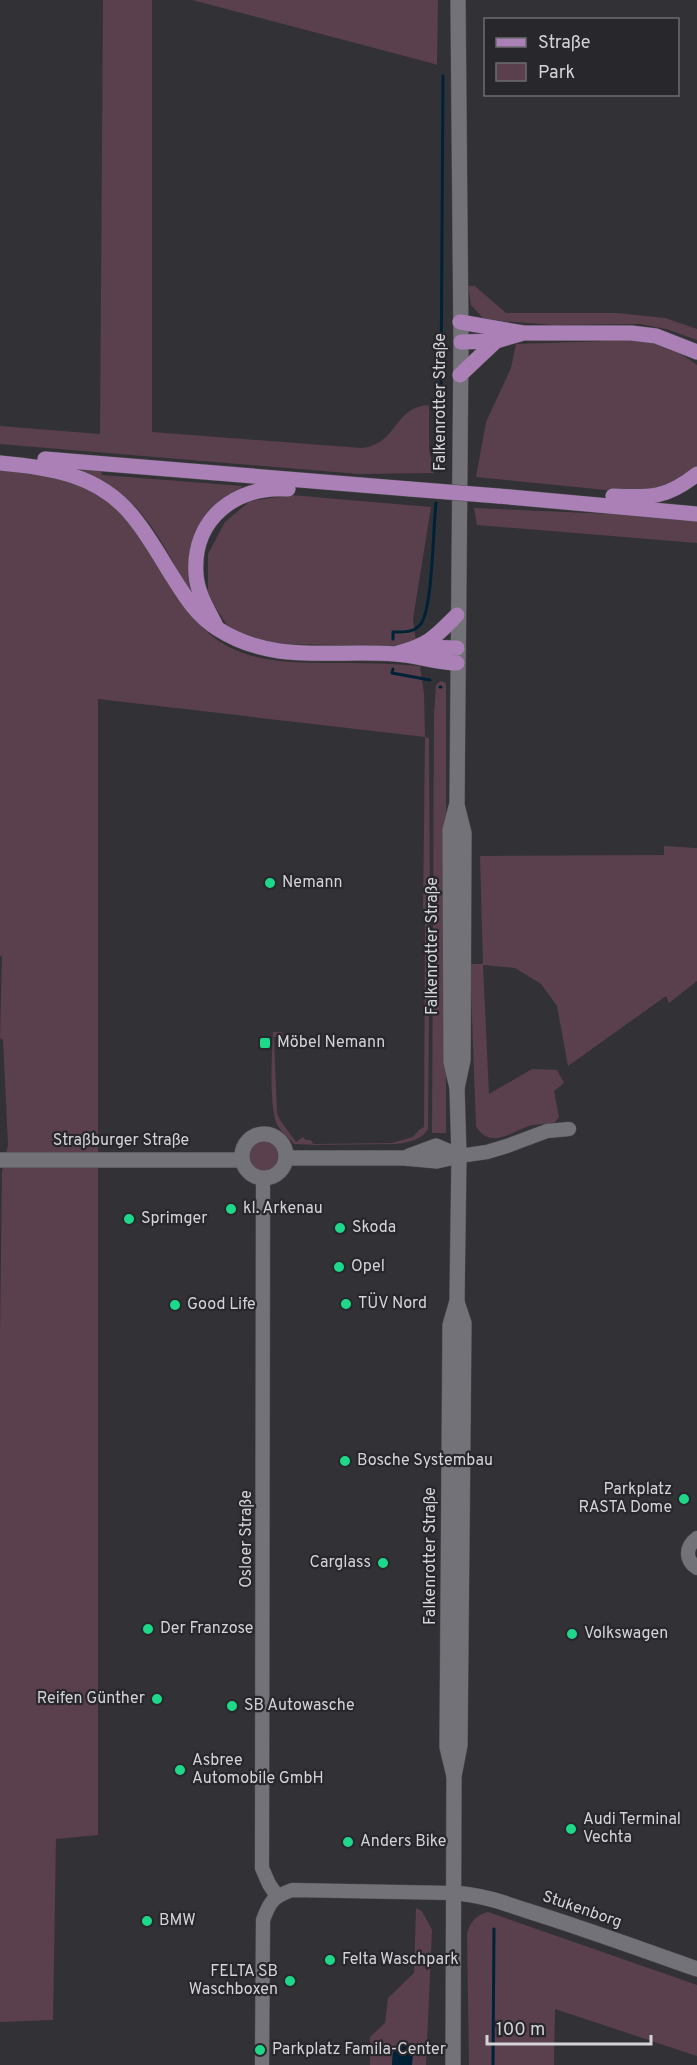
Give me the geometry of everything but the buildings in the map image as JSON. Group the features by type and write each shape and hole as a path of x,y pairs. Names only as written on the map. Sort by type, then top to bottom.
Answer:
{"main road":[{"name":"Falkenrotter Straße","path":"453,2065 454,1776 460,1745 464,1323 457,1300 459,1156 457,1088 463,1060 464,833 457,805 461,342 458,0"},
{"path":"460,322 524,333 631,333 656,336 697,352"},
{"path":"461,342 496,341 524,333"},
{"path":"460,375 496,341"},
{"path":"674,343 697,360"},
{"path":"0,456 531,498 697,514"},
{"path":"0,463 40,467 71,474 95,485 116,500 133,516 199,616 217,629 247,644 274,652 396,654 440,663 457,656"},
{"path":"531,498 547,492 642,498 661,495 682,487 697,474"},
{"path":"217,629 199,592 196,557 208,523 231,501 258,490 272,488 361,494 381,486"},
{"path":"396,654 429,642 457,615"},
{"path":"419,647 457,656"},
{"path":"270,1135 282,1143 286,1158 279,1173 263,1179 249,1173 242,1160 242,1150 254,1136 270,1135"},
{"path":"286,1158 404,1158 436,1146 459,1156"},
{"name":"Straßburger Straße","path":"0,1160 242,1160"},
{"name":"Stukenborg","path":"453,1893 468,1893 536,1913 697,1969"}],"street":[{"path":"459,1156 487,1152 547,1131 569,1129"},
{"name":"Osloer Straße","path":"263,1179 262,1868 268,1884 277,1896"},
{"path":"697,1538 688,1551 690,1561 697,1568"},
{"path":"262,2065 263,1920 269,1904 277,1896 292,1890 453,1893"}],"green space":[{"path":"103,0 152,0 152,432 362,448 383,440 408,412 417,407 429,405 429,449 434,473 359,474 0,444 0,426 100,434"},
{"path":"192,0 438,0 437,65 431,63"},
{"path":"468,286 475,286 506,313 617,313 665,318 697,329 697,340 666,329 640,324 554,325 483,318 471,305"},
{"path":"637,340 669,349 697,365 697,468 679,482 656,489 626,492 476,477 486,422 511,368 516,344"},
{"path":"0,469 36,474 72,483 105,499 132,523 187,610 202,627 229,647 258,657 289,662 420,666 424,694 425,737 98,699 98,1835 56,1839 53,2020 0,2022 0,1334 2,1171 8,1145 3,1040 0,1038 2,956 0,956"},
{"path":"75,469 101,471 102,475 243,486 216,505 193,539 188,571 196,603 161,542 140,512 116,490"},
{"path":"291,495 431,507 413,619 416,642 403,646 276,644 242,635 227,625 208,596 208,554 225,522 250,501"},
{"path":"474,508 697,520 697,543 477,525"},
{"path":"441,681 446,683 446,1133 432,1133 434,715 436,685"},
{"path":"425,737 429,738 430,916 423,915"},
{"path":"664,846 697,848 697,981 669,1003 666,996 568,1066 557,1006 541,984 515,968 483,965 489,1094 532,1069 557,1070 564,1083 554,1091 559,1117 553,1124 533,1125 496,1138 482,1134 476,1126 470,964 483,964 480,856 664,855"},
{"path":"425,918 430,918 428,1129 419,1138 397,1144 315,1145 294,1144 277,1125 274,1113 272,1102 273,1032 282,1032 283,1036 274,1037 277,1113 296,1142 303,1137 311,1140 313,1144 392,1143 413,1137 424,1127"},
{"path":"265,1139 277,1144 282,1156 277,1168 265,1173 253,1168 248,1156 253,1144"},
{"path":"416,1908 422,1911 432,1930 426,2065 370,2065 370,2037 385,2023 388,1998 414,1973"},
{"path":"488,1912 697,1985 697,2056 555,2009 554,2065 469,2065 467,1934 474,1920"}],"water":[{"path":"406,2043 411,2046 413,2053 412,2065 392,2065 394,2051 398,2046"}],"waterway":[{"path":"441,394 443,76"},
{"path":"440,471 441,410"},
{"path":"393,639 393,632 413,630 424,618 432,569 436,503"},
{"path":"393,669 392,673 430,680"},
{"path":"493,2065 494,1929"}],"place":[{"name":"Nemann","path":"270,883"},
{"name":"Möbel Nemann","path":"265,1043"},
{"name":"kl. Arkenau","path":"231,1209"},
{"name":"Sprimger","path":"129,1219"},
{"name":"Skoda","path":"340,1228"},
{"name":"Opel","path":"339,1267"},
{"name":"TÜV Nord","path":"346,1304"},
{"name":"Good Life","path":"175,1305"},
{"name":"Bosche Systembau","path":"345,1461"},
{"name":"Parkplatz RASTA Dome","path":"684,1499"},
{"name":"Carglass","path":"383,1563"},
{"name":"Der Franzose","path":"148,1629"},
{"name":"Volkswagen","path":"572,1634"},
{"name":"Reifen Günther","path":"157,1699"},
{"name":"SB Autowasche","path":"232,1706"},
{"name":"Asbree Automobile GmbH","path":"180,1770"},
{"name":"Audi Terminal Vechta","path":"571,1829"},
{"name":"Anders Bike","path":"348,1842"},
{"name":"BMW","path":"147,1921"},
{"name":"Felta Waschpark","path":"330,1960"},
{"name":"FELTA SB Waschboxen","path":"290,1981"},
{"name":"Parkplatz Famila-Center","path":"260,2050"}]}
